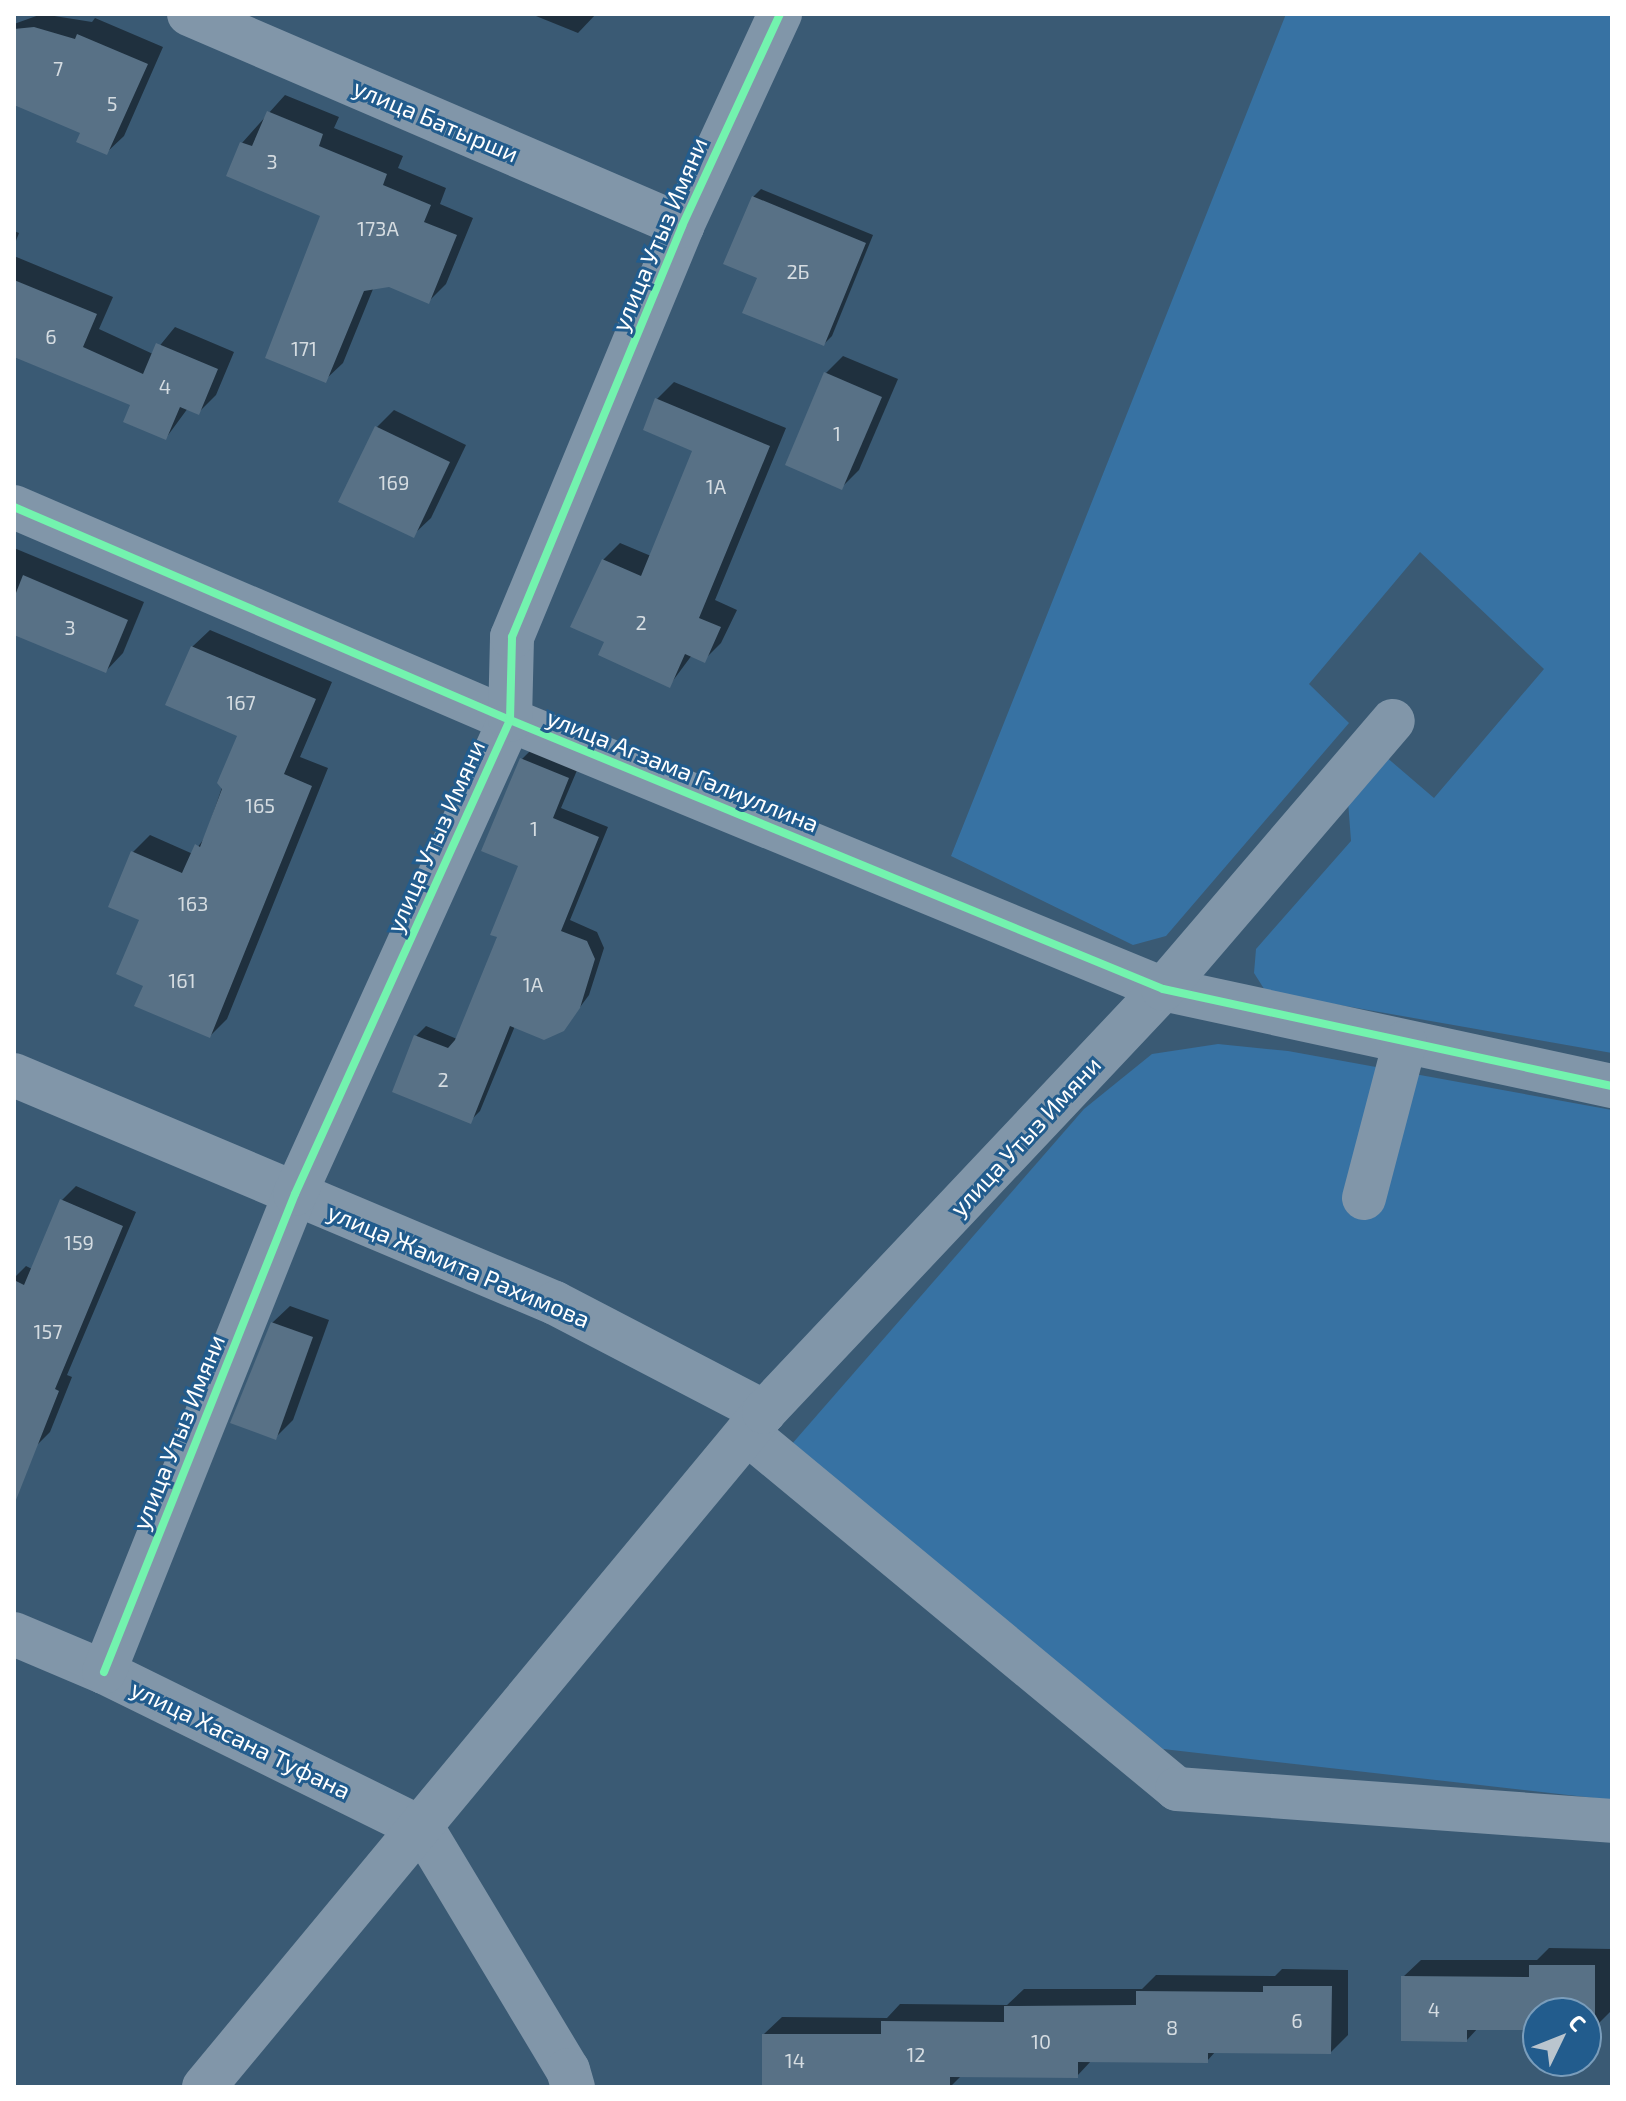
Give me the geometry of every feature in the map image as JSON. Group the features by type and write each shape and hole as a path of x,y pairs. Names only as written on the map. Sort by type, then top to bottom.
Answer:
{"street":[{"name":"улица Батырши","path":"189,14 682,226"},
{"name":"улица Утыз Имяни","path":"104,1672 295,1194 510,720 512,637 682,226 780,14"},
{"name":"улица Агзама Галиуллина","path":"14,507 510,720 1163,989 1612,1086"},
{"name":"улица Утыз Имяни","path":"204,2087 423,1829 755,1423 1163,989 1393,721"},
{"path":"1364,1198 1405,1042"},
{"name":"улица Жамита Рахимова","path":"14,1075 555,1303 755,1423 1177,1789 1612,1821"},
{"name":"улица Хасана Туфана","path":"14,1634 104,1672 423,1829"},
{"path":"423,1829 568,2070 573,2087"}],"shaded area":[{"path":"1286,14 1612,14 1612,1053 1266,992 1254,973 1256,949 1351,841 1348,801 1385,756 1434,798 1544,669 1420,552 1309,684 1349,723 1166,936 1133,945 951,856"},
{"path":"1218,1044 1288,1051 1612,1110 1612,1800 1163,1749 791,1445 1084,1109 1152,1054"}],"building":[{"path":"34,27 75,39 77,34 148,64 107,155 76,142 80,133 14,105 14,29"},
{"path":"267,111 323,134 319,146 387,174 383,185 431,205 424,222 457,235 429,304 389,287 364,291 326,383 265,358 320,216 226,176 240,142 252,146"},
{"path":"752,196 866,243 824,346 742,313 757,278 723,264"},
{"path":"14,280 97,314 83,347 143,374 156,343 218,369 199,415 180,407 166,440 123,422 130,405 14,357"},
{"path":"824,372 882,397 842,490 785,465"},
{"path":"655,398 770,446 699,618 721,627 705,663 685,654 670,688 598,655 604,642 570,627 602,559 641,576 692,451 643,430"},
{"path":"375,426 450,462 414,538 338,502"},
{"path":"23,575 128,620 106,673 14,635 14,598"},
{"path":"191,646 316,699 284,774 312,786 210,1038 134,1006 143,986 116,974 139,920 108,907 131,851 182,873 195,844 200,847 222,789 217,783 237,736 165,705"},
{"path":"520,758 569,778 553,818 599,837 561,931 587,941 595,959 580,1008 564,1031 544,1040 510,1026 471,1124 392,1092 414,1035 448,1048 455,1040 497,937 490,935 518,866 481,851"},
{"path":"60,1199 123,1226 55,1389 59,1391 16,1500 14,1280 24,1285"},
{"path":"271,1322 313,1337 276,1440 230,1423"},
{"path":"1529,1965 1595,1965 1595,1997 1522,1997 1522,2030 1467,2030 1467,2042 1401,2041 1401,1976 1529,1977"},
{"path":"1263,1986 1332,1986 1331,2054 1208,2053 1208,2063 1078,2062 1078,2078 950,2077 950,2087 762,2087 762,2034 881,2034 881,2021 1004,2022 1004,2006 1136,2005 1136,1991 1263,1992"}],"cycle path":[{"path":"104,1672 295,1194 510,720 512,637 682,226 780,14"},
{"path":"14,507 510,720 1163,989 1612,1086"}]}
